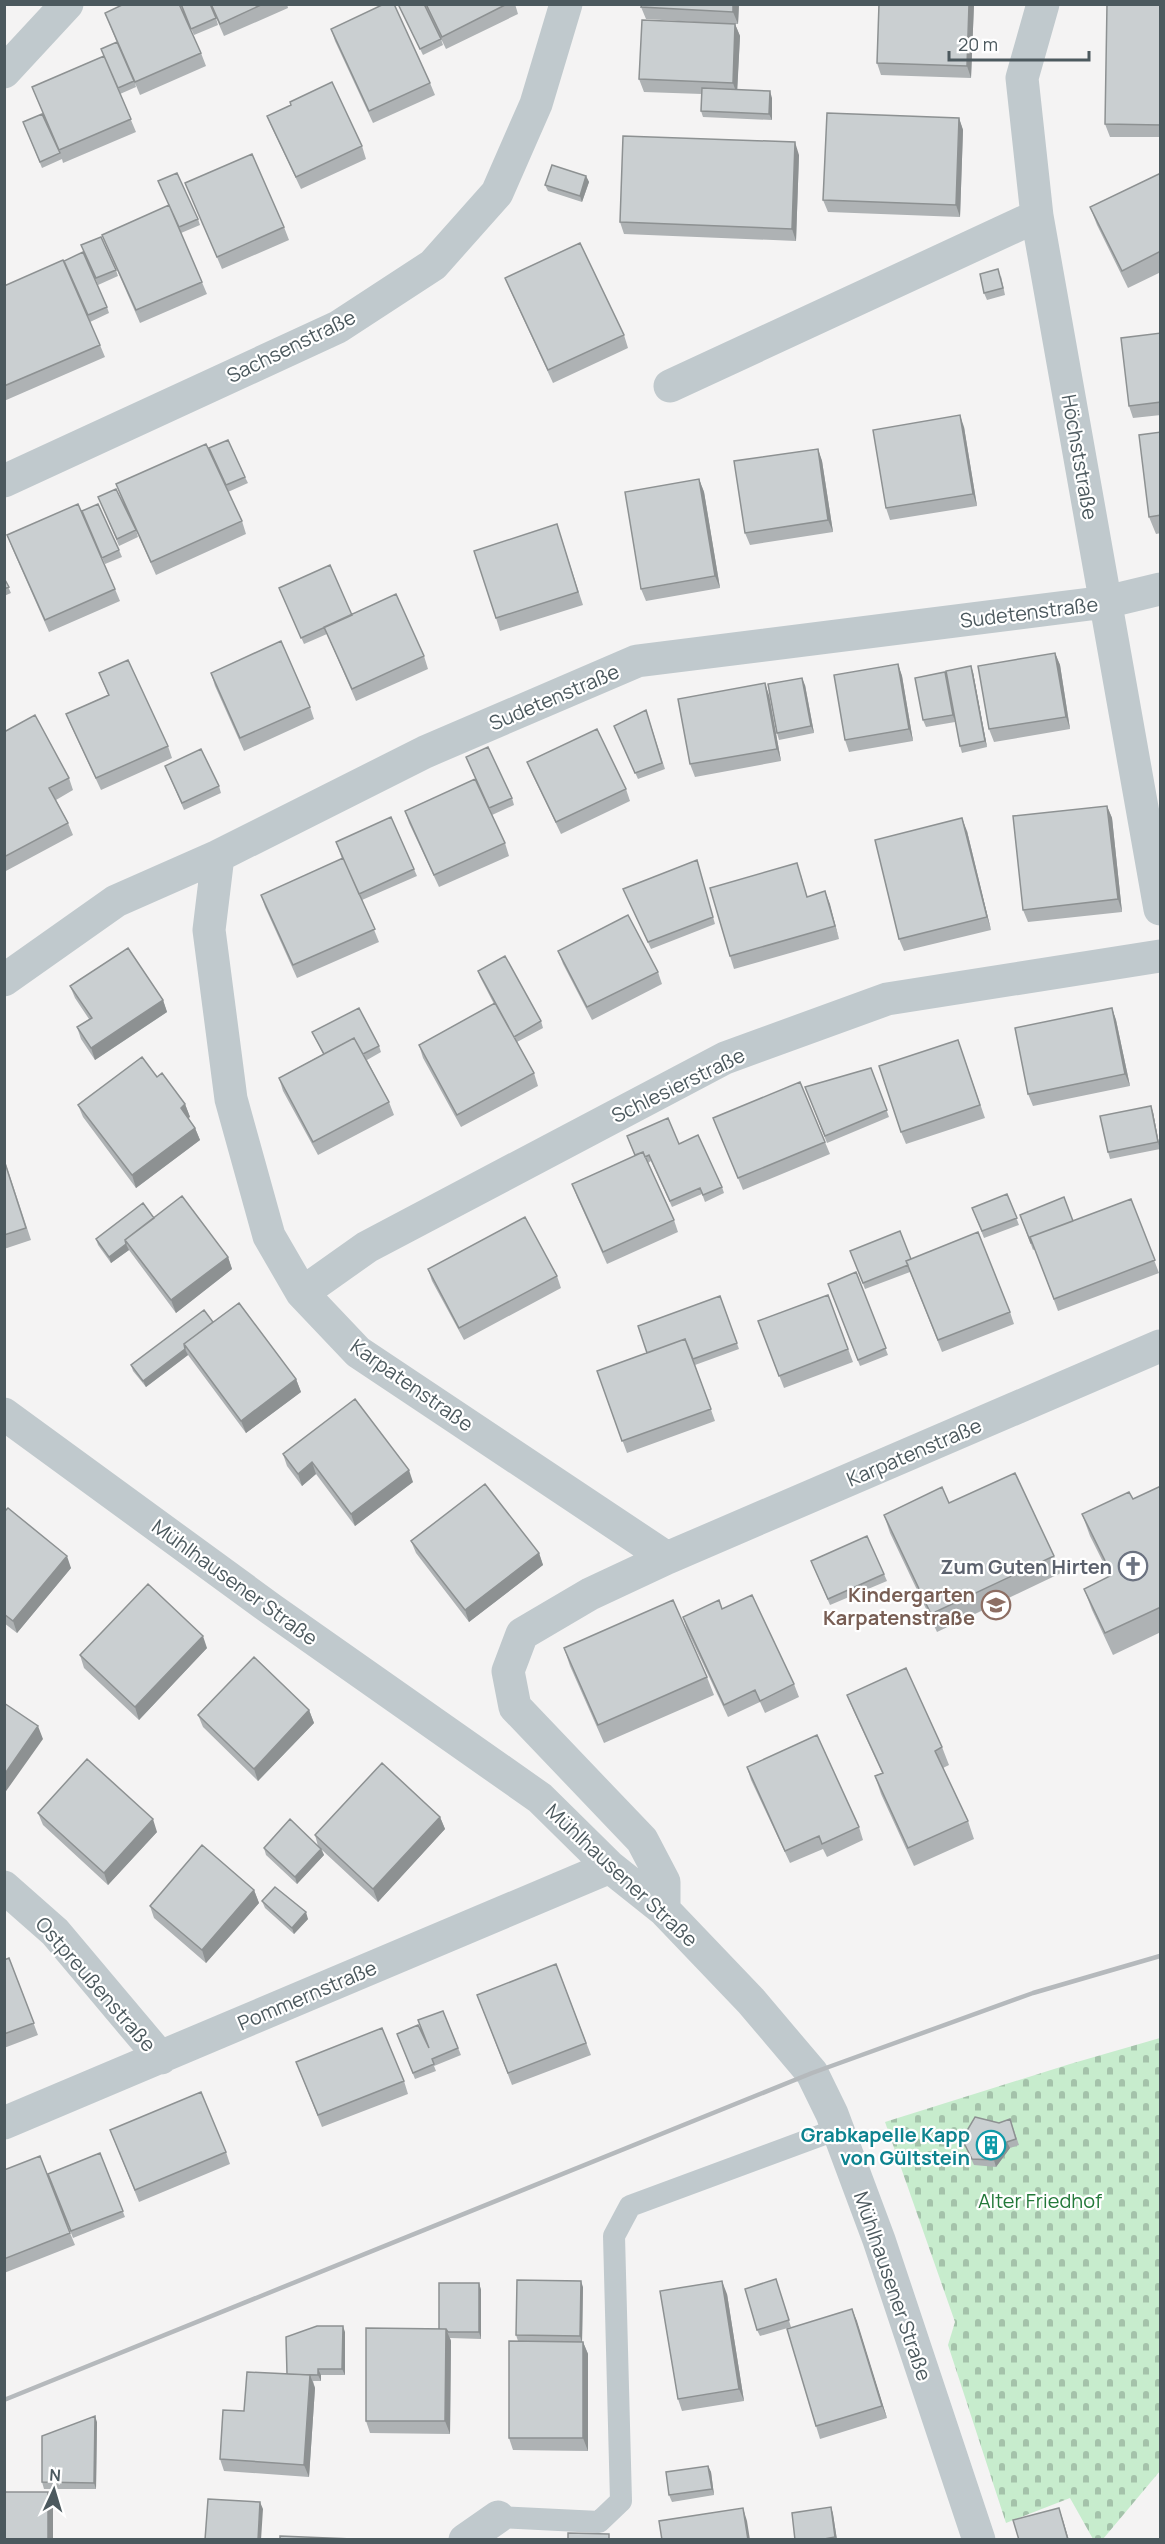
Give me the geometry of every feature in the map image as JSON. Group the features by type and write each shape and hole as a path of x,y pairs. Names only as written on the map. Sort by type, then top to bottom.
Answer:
{"street":[{"path":"4,72 67,4"},
{"name":"Sachsenstraße","path":"4,481 338,327 433,265 497,193 536,105 566,4"},
{"name":"Höchststraße","path":"1043,4 1022,78 1037,216 1161,909"},
{"path":"670,386 1037,216"},
{"name":"Sudetenstraße","path":"4,980 116,901 218,855 425,752 637,661 1106,602 1161,589"},
{"name":"Karpatenstraße","path":"218,855 209,930 231,1099 269,1236 302,1293 358,1352 668,1558"},
{"name":"Schlesierstraße","path":"302,1293 367,1247 725,1058 887,999 1161,956"},
{"name":"Karpatenstraße","path":"664,1910 664,1882 642,1840 516,1707 508,1671 522,1635 590,1594 668,1558 1161,1346"},
{"name":"Mühlhausener Straße","path":"4,1414 271,1609 540,1798 610,1867 664,1910 751,2001 812,2073 838,2129 879,2240 979,2540"},
{"name":"Pommernstraße","path":"4,2123 610,1867"},
{"name":"Ostpreußenstraße","path":"4,1887 55,1932 161,2058"},
{"path":"465,2540 498,2517"}],"lane":[{"path":"498,2517 598,2522 621,2501 614,2236 630,2206 838,2129"}],"green space":[{"name":"Alter Friedhof","path":"1160,2038 1160,2471 1103,2539 1093,2539 1070,2498 1006,2523 948,2345 955,2322 885,2122"}],"building":[{"path":"124,4 179,4 201,53 135,82 105,13"},
{"path":"181,4 210,4 216,18 191,29"},
{"path":"211,4 263,4 220,24"},
{"path":"384,4 394,4 430,83 369,111 331,29"},
{"path":"424,4 441,39 420,49 399,6"},
{"path":"426,4 507,4 442,37"},
{"path":"642,4 733,4 733,12 641,7"},
{"path":"879,4 969,4 967,66 877,63"},
{"path":"1107,4 1161,4 1161,125 1105,124"},
{"path":"642,20 735,24 733,83 639,79"},
{"path":"117,42 134,81 118,88 101,49"},
{"path":"104,56 131,119 59,150 32,87"},
{"path":"332,82 362,146 296,177 267,116"},
{"path":"702,88 770,91 769,114 701,111"},
{"path":"827,113 959,118 956,205 823,200"},
{"path":"42,114 60,153 40,162 23,122"},
{"path":"623,136 795,142 792,229 620,222"},
{"path":"252,154 284,227 217,257 185,183"},
{"path":"552,165 586,176 580,196 545,185"},
{"path":"177,173 198,219 179,227 158,181"},
{"path":"1161,173 1161,251 1122,271 1090,207"},
{"path":"169,205 202,282 136,310 102,235"},
{"path":"101,237 116,270 96,278 81,245"},
{"path":"580,243 624,335 548,370 505,278"},
{"path":"83,252 107,307 88,315 64,261"},
{"path":"63,260 100,345 4,386 4,286"},
{"path":"998,269 1003,288 984,293 980,274"},
{"path":"1161,333 1161,402 1129,406 1121,338"},
{"path":"960,415 973,494 886,508 873,430"},
{"path":"1161,432 1161,515 1149,517 1139,435"},
{"path":"228,440 245,477 226,485 209,448"},
{"path":"206,444 242,521 151,562 116,484"},
{"path":"818,449 828,520 745,533 734,461"},
{"path":"699,479 715,576 641,589 625,492"},
{"path":"116,489 136,530 117,539 98,497"},
{"path":"78,504 115,589 45,620 7,535"},
{"path":"98,504 119,550 102,558 82,511"},
{"path":"557,524 578,592 496,618 474,551"},
{"path":"330,565 352,615 301,638 279,588"},
{"path":"4,578 9,587 4,589"},
{"path":"396,594 424,656 352,689 324,627"},
{"path":"281,641 310,707 240,738 211,673"},
{"path":"1055,653 1066,717 989,729 978,666"},
{"path":"128,660 168,746 96,778 66,714 109,695 99,673"},
{"path":"898,664 909,729 845,740 834,675"},
{"path":"971,666 985,741 960,746 946,671"},
{"path":"945,672 953,715 923,720 915,678"},
{"path":"802,678 811,726 777,733 768,684"},
{"path":"765,683 777,749 690,764 678,699"},
{"path":"646,710 662,763 635,773 614,726"},
{"path":"35,715 69,778 49,788 68,823 4,857 4,732"},
{"path":"597,729 626,789 556,822 527,762"},
{"path":"488,747 512,798 489,808 466,757"},
{"path":"201,749 219,786 182,803 165,766"},
{"path":"475,779 505,843 434,875 405,811"},
{"path":"1107,806 1118,899 1023,910 1013,816"},
{"path":"391,817 414,869 359,894 336,842"},
{"path":"962,818 987,917 899,939 875,840"},
{"path":"343,858 375,929 293,965 261,895"},
{"path":"697,860 713,917 648,942 623,889"},
{"path":"797,863 807,897 825,891 835,926 730,956 710,888"},
{"path":"628,915 658,972 587,1007 558,951"},
{"path":"128,948 163,1000 91,1048 77,1027 92,1018 70,986"},
{"path":"505,956 541,1021 514,1037 478,971"},
{"path":"495,1003 534,1073 457,1115 419,1045"},
{"path":"359,1008 379,1046 363,1054 354,1038 324,1054 312,1032"},
{"path":"1112,1008 1125,1074 1028,1094 1015,1028"},
{"path":"354,1038 389,1102 313,1142 279,1078"},
{"path":"958,1040 980,1105 901,1132 879,1066"},
{"path":"142,1057 157,1077 162,1073 185,1104 181,1108 195,1128 132,1175 78,1105"},
{"path":"871,1068 887,1110 825,1136 805,1087"},
{"path":"800,1082 825,1142 738,1178 713,1118"},
{"path":"1151,1106 1158,1142 1108,1152 1100,1116"},
{"path":"668,1118 679,1144 698,1135 722,1187 703,1195 700,1188 670,1201 649,1155 645,1157 643,1152 635,1155 627,1136"},
{"path":"643,1152 674,1220 603,1252 572,1184"},
{"path":"4,1160 26,1228 4,1235"},
{"path":"1007,1194 1017,1218 982,1231 972,1208"},
{"path":"182,1196 228,1257 171,1300 125,1240"},
{"path":"1064,1197 1073,1221 1030,1237 1031,1243 1020,1215"},
{"path":"1131,1199 1155,1260 1054,1299 1030,1237"},
{"path":"143,1203 154,1218 125,1240 126,1244 109,1257 96,1239"},
{"path":"525,1217 557,1276 459,1328 428,1269"},
{"path":"900,1231 911,1259 906,1261 908,1265 863,1283 850,1251"},
{"path":"978,1232 1010,1312 938,1340 906,1261"},
{"path":"856,1272 886,1348 858,1360 828,1284"},
{"path":"828,1295 848,1349 779,1376 758,1321"},
{"path":"720,1296 737,1343 693,1359 685,1339 647,1353 638,1326"},
{"path":"239,1303 296,1379 241,1421 184,1344"},
{"path":"204,1310 213,1322 184,1344 185,1349 143,1381 131,1365"},
{"path":"685,1339 711,1409 622,1441 597,1371"},
{"path":"355,1399 409,1470 351,1514 312,1462 298,1474 283,1454"},
{"path":"1015,1473 1054,1556 931,1614 884,1515 942,1487 949,1503"},
{"path":"485,1484 539,1553 465,1610 411,1541"},
{"name":"Zum Guten Hirten","path":"1161,1486 1161,1607 1105,1633 1084,1589 1112,1575 1082,1514 1129,1492 1133,1499"},
{"path":"8,1508 67,1556 13,1621 4,1614 4,1512"},
{"path":"867,1536 884,1574 828,1599 811,1561"},
{"path":"148,1584 203,1636 135,1707 80,1655"},
{"path":"752,1595 794,1684 760,1701 755,1690 724,1705 683,1617 719,1600 722,1609"},
{"path":"673,1600 707,1677 598,1725 564,1648"},
{"path":"254,1657 309,1710 254,1769 198,1715"},
{"path":"906,1668 942,1747 935,1751 968,1821 908,1848 875,1776 883,1773 847,1695"},
{"path":"4,1703 38,1726 4,1775"},
{"path":"817,1735 859,1827 822,1844 819,1836 785,1851 747,1767"},
{"path":"87,1759 153,1819 104,1873 38,1813"},
{"path":"382,1763 440,1817 373,1889 315,1835"},
{"path":"290,1819 321,1849 295,1877 264,1848"},
{"path":"202,1845 254,1890 202,1950 150,1906"},
{"path":"275,1887 306,1912 292,1928 262,1901"},
{"path":"9,1958 34,2023 4,2034 4,1960"},
{"path":"556,1964 586,2043 508,2073 477,1995"},
{"path":"443,2011 458,2048 432,2059 434,2064 413,2073 397,2034 418,2025 429,2048 418,2020"},
{"path":"382,2028 404,2081 318,2115 296,2062"},
{"path":"201,2092 226,2152 135,2190 110,2130"},
{"name":"Grabkapelle Kapp von Gültstein","path":"975,2117 999,2123 1010,2119 1016,2139 1007,2142 994,2160 972,2159 962,2139"},
{"path":"100,2153 123,2211 71,2231 48,2174"},
{"path":"40,2156 70,2233 4,2259 4,2170"},
{"path":"776,2279 789,2320 757,2330 745,2289"},
{"path":"517,2280 581,2281 580,2336 516,2335"},
{"path":"722,2281 739,2389 678,2399 660,2291"},
{"path":"439,2283 479,2283 479,2332 448,2332 446,2329 439,2329"},
{"path":"852,2309 882,2406 816,2426 787,2329"},
{"path":"317,2326 343,2326 342,2369 318,2369 318,2375 287,2374 286,2337"},
{"path":"366,2328 446,2329 445,2421 366,2421"},
{"path":"509,2341 583,2342 583,2438 509,2438"},
{"path":"247,2372 310,2375 304,2465 220,2459 223,2410 244,2411"},
{"path":"95,2416 94,2483 42,2482 42,2436"},
{"path":"708,2466 712,2489 669,2495 666,2472"},
{"path":"4,2492 48,2492 48,2540 4,2540"},
{"path":"208,2499 260,2502 258,2540 205,2540"},
{"path":"831,2507 835,2537 795,2540 792,2513"},
{"path":"743,2508 748,2540 662,2540 659,2521"},
{"path":"1059,2508 1068,2540 1019,2540 1013,2520"},
{"path":"568,2533 609,2534 609,2540 568,2540"},
{"path":"280,2536 353,2539 280,2540"}],"railway":[{"path":"4,2400 812,2073 1033,1993 1160,1956"}],"place":[{"name":"Zum Guten Hirten","path":"1133,1566"},
{"name":"Kindergarten Karpatenstraße","path":"996,1605"},
{"name":"Grabkapelle Kapp von Gültstein","path":"991,2145"}]}
